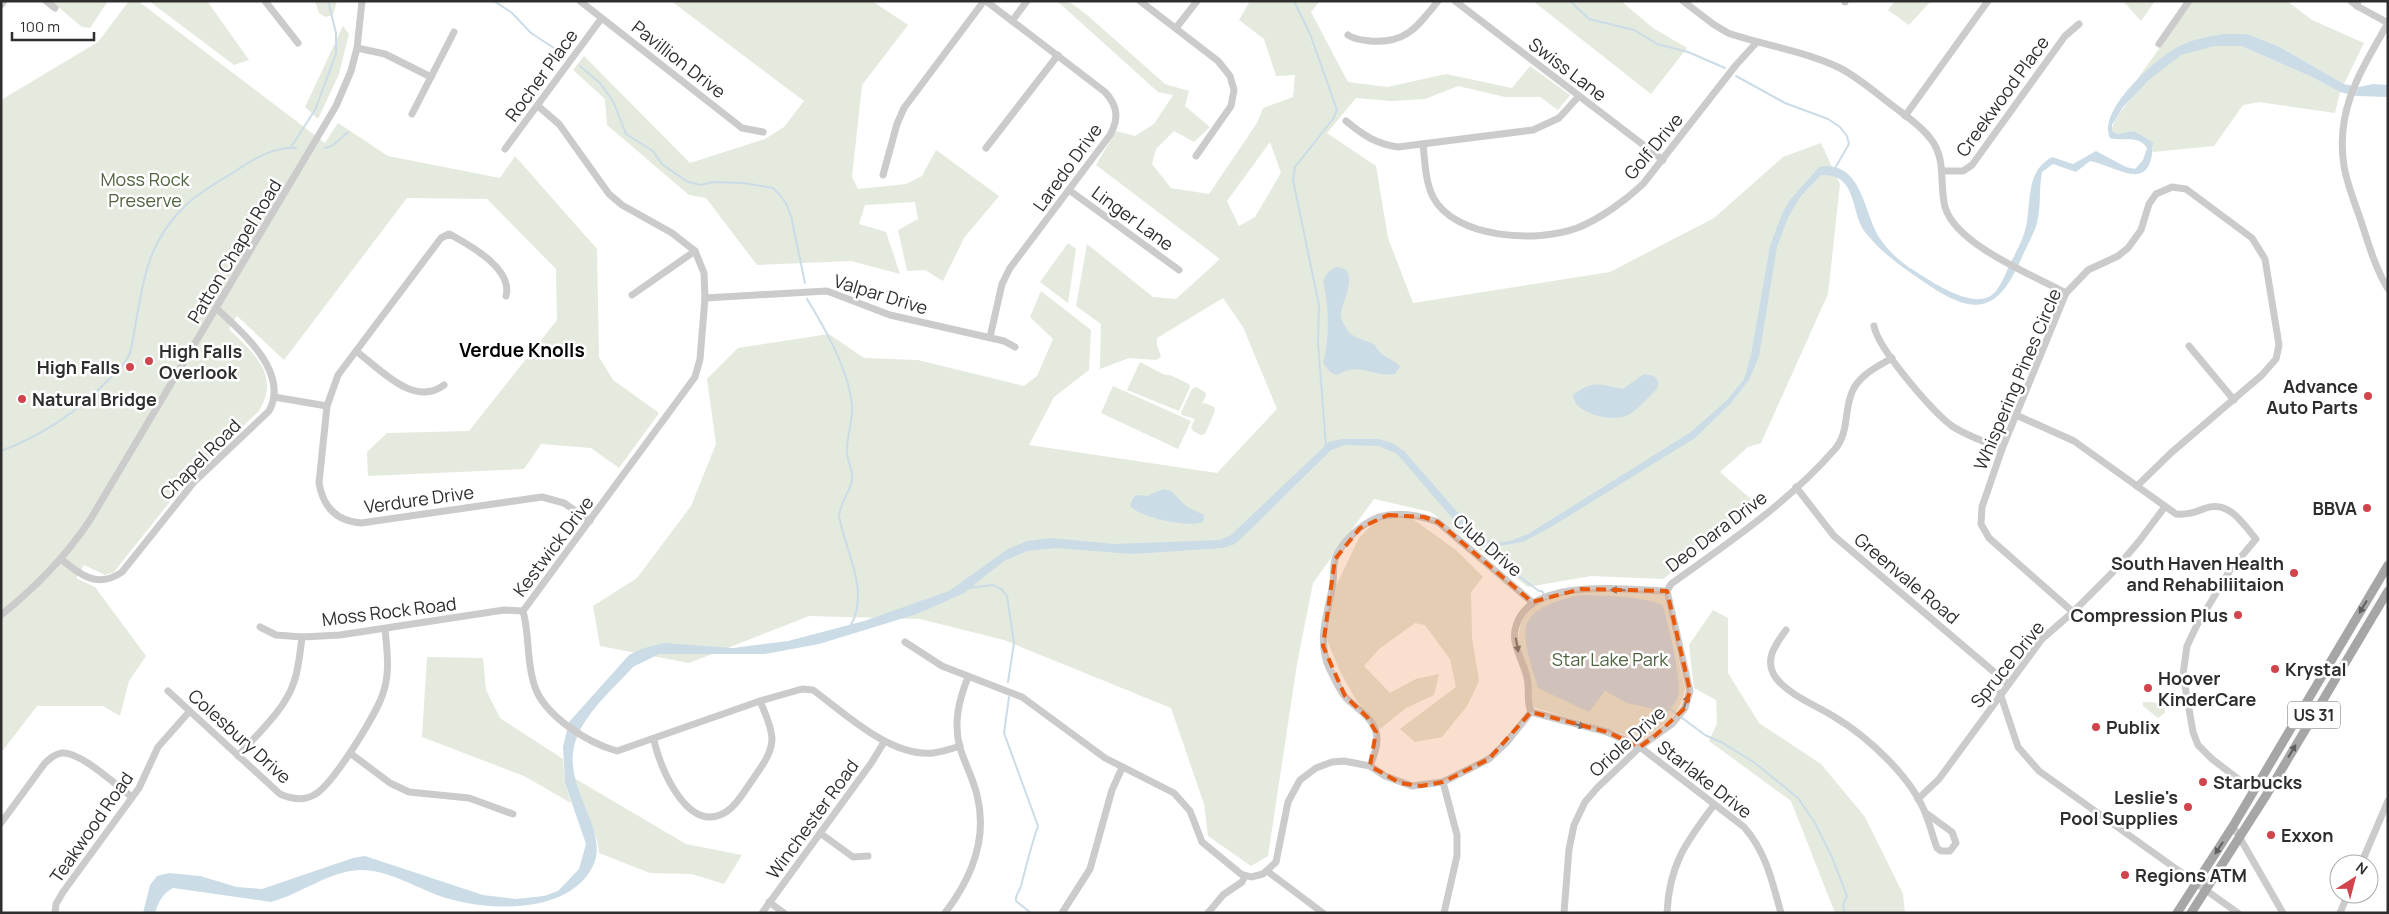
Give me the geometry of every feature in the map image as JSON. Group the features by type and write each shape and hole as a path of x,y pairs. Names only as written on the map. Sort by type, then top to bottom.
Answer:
{"main road":[{"name":"US 31","path":"2177,913 2233,826 2388,565"},
{"name":"US 31","path":"2191,913 2239,838 2388,591"}],"street":[{"path":"1,5 4,1"},
{"path":"46,1 55,8"},
{"path":"265,1 298,43"},
{"name":"Patton Chapel Road","path":"1,615 61,559 78,538 105,497 332,114 344,89 357,48 362,1"},
{"name":"Pavillion Drive","path":"580,1 742,128 763,132"},
{"path":"883,174 897,124 904,108 985,1"},
{"name":"Laredo Drive","path":"985,1 1105,92 1111,99 1116,112 1115,127 1110,135 1004,278 990,337"},
{"path":"1012,22 1027,1"},
{"path":"1140,1 1226,69 1232,82 1234,90 1231,106 1196,156"},
{"path":"1176,28 1197,1"},
{"path":"1348,35 1354,39 1379,42 1402,38 1418,27 1438,1"},
{"name":"Swiss Lane","path":"1455,1 1663,160"},
{"path":"1683,1 1721,29 1840,68 1905,116 1932,139 1939,153 1943,171 1945,207 1957,229 1974,243 2066,293"},
{"path":"1905,116 1988,1"},
{"path":"2159,44 2189,1"},
{"path":"2355,3 2388,23 2384,36 2362,69 2350,95 2342,136 2344,167 2364,231 2380,275 2388,289"},
{"name":"Rocher Place","path":"505,149 601,19"},
{"name":"Creekwood Place","path":"1943,171 1963,171 1972,166 2065,36 2079,24"},
{"path":"412,114 454,32"},
{"name":"Golf Drive","path":"1423,144 1430,189 1433,197 1446,213 1467,225 1483,230 1517,235 1553,234 1585,224 1634,192 1663,160 1736,65 1757,42"},
{"path":"357,48 384,54 431,77"},
{"path":"986,148 1058,55"},
{"path":"1346,121 1376,143 1398,147 1539,128 1559,118 1579,96"},
{"path":"538,106 559,124 609,194 622,205 672,233 695,251 632,295"},
{"name":"Whispering Pines Circle","path":"2074,612 1989,538 1983,529 1982,507 2002,449 2066,293 2088,270 2118,256 2128,248 2141,230 2149,204 2156,194 2172,187 2186,190 2252,238 2265,260 2279,345 2276,359 2262,375 2172,452 2137,486"},
{"name":"Linger Lane","path":"1069,190 1179,270"},
{"name":"Verdure Drive","path":"506,296 508,285 502,272 457,238 449,234 440,238 338,376 327,406 319,483 321,494 328,509 339,518 361,523 542,497 564,503 590,521"},
{"name":"Kestwick Drive","path":"695,251 704,272 700,359 695,378 523,611 534,687 542,703 585,738 602,747 617,751 654,740 760,702 802,689 813,690 884,742 908,751 921,753 934,753 960,746"},
{"name":"Valpar Drive","path":"704,298 826,291 890,314 990,337 1015,347"},
{"path":"217,309 259,350 269,373 274,397 327,406"},
{"path":"1874,326 1878,339 1892,358 1945,420 1960,431 2002,449"},
{"path":"2189,346 2234,400"},
{"path":"356,351 412,392 427,393 436,391 444,385"},
{"name":"Deo Dara Drive","path":"1532,602 1550,594 1581,589 1667,591 1671,584 1760,518 1796,487 1836,448 1844,434 1851,394 1860,380 1892,358"},
{"name":"Chapel Road","path":"61,559 75,571 98,581 114,578 122,572 194,482 263,417 273,404 274,397"},
{"path":"2016,415 2074,441 2137,486 2164,508 2176,514 2188,515 2216,506 2225,507 2232,512 2256,539 2230,570 2197,625 2187,646 2183,674 2193,732 2198,746 2226,771 2254,791"},
{"name":"Greenvale Road","path":"1796,487 1834,536 2007,684"},
{"name":"Spruce Drive","path":"1918,799 1939,778 2000,693 2042,640 2074,612 2114,571 2164,508"},
{"name":"Club Drive","path":"1370,766 1375,753 1376,732 1367,717 1345,696 1329,666 1323,646 1324,619 1333,582 1335,560 1344,544 1355,533 1377,518 1403,514 1424,517 1438,522 1532,602"},
{"name":"Oriole Drive","path":"1564,913 1569,849 1574,825 1585,802 1640,747 1672,724 1685,708 1690,691 1667,591"},
{"path":"905,642 936,663 1012,692 1031,702 1105,758 1165,788 1182,800 1190,811 1202,842 1246,876 1257,876 1267,871 1276,862 1288,802 1300,780 1316,768 1332,762 1370,766 1386,776 1406,784 1421,786 1443,782 1489,759 1507,742 1531,712 1528,703 1528,678 1515,641 1515,627 1521,614 1532,602"},
{"name":"Moss Rock Road","path":"260,627 276,635 302,637 385,629 504,610 523,611"},
{"name":"Colesbury Drive","path":"168,691 280,794 296,799 309,798 320,791 350,753 376,713 384,691 389,666 385,629"},
{"path":"1786,630 1772,648 1770,661 1775,676 1786,688 1844,723 1871,743 1891,763 1918,799 1926,813 1937,848 1941,851 1950,851 1956,843 1952,832 1926,813"},
{"path":"238,756 284,703 291,691 298,669 302,637"},
{"path":"945,913 968,877 980,834 977,794 960,746 957,717 960,699 968,676"},
{"path":"2000,693 2018,746 2040,771 2238,913"},
{"path":"654,740 666,777 678,796 698,814 710,817 720,815 740,798 766,760 772,738 760,702"},
{"name":"Teakwood Road","path":"55,913 56,904 64,892 144,780 158,747 190,712"},
{"name":"Starlake Drive","path":"1531,712 1607,732 1640,747 1744,827 1755,840 1765,858 1781,913"},
{"name":"Winchester Road","path":"762,913 872,762 884,742"},
{"path":"1,822 45,763 50,758 62,753 78,757 132,797"},
{"path":"350,753 390,783 409,792 469,798 513,814"},
{"path":"1062,913 1090,869 1112,790 1122,768"},
{"path":"1443,782 1457,835 1456,856 1444,913"},
{"path":"2365,854 2388,801"},
{"path":"1667,913 1671,875 1686,843 1714,805"},
{"path":"2233,826 2283,913"},
{"path":"820,833 853,857 868,856"},
{"path":"1267,871 1323,913"},
{"path":"1208,913 1223,895 1242,882 1246,876"},
{"path":"769,902 784,913"}],"highlighted area":[{"path":"1388,515 1424,517 1438,522 1532,602 1581,589 1667,591 1690,691 1685,708 1640,747 1607,732 1531,712 1489,759 1443,782 1421,786 1400,783 1370,766 1376,732 1367,717 1345,696 1323,646 1335,559 1360,528"}],"green space":[{"path":"51,1 108,1 90,28 82,27"},
{"name":"Moss Rock Preserve","path":"129,1 138,1 325,143 338,123 388,156 500,178 515,156 597,249 599,357 613,380 659,413 619,468 591,448 541,444 524,469 368,476 367,452 387,433 469,431 557,320 556,269 487,199 407,198 284,360 237,316 229,329 255,356 266,375 265,398 259,411 188,479 114,572 105,575 84,565 76,578 95,587 146,656 129,681 120,716 103,706 37,706 1,753 1,100 98,42"},
{"path":"149,1 207,1 249,60 234,65"},
{"path":"315,1 337,1 333,15 325,17 319,13"},
{"path":"671,1 872,1 908,25 862,85 852,177 858,189 906,184 922,176 936,150 999,196 964,238 943,281 925,270 907,271 898,230 918,219 915,202 865,205 859,224 886,232 900,274 851,261 757,265 706,198 689,195 607,125 605,99 573,70 584,56 690,163 765,139 784,127 804,101"},
{"path":"1057,1 1068,1 1086,14 1165,84 1189,91 1185,106 1210,127 1194,142 1174,131 1156,149 1152,164 1171,188 1209,194 1257,123 1263,108 1293,97 1295,75 1276,76 1264,39 1239,20 1250,1 1320,1 1311,12 1348,82 1387,87 1446,74 1512,88 1530,66 1570,95 1558,110 1540,97 1505,97 1458,86 1425,99 1391,101 1356,98 1327,133 1376,166 1388,238 1413,303 1610,272 1714,218 1783,157 1821,143 1840,184 1828,294 1761,443 1748,447 1720,472 1759,506 1663,579 1591,576 1528,587 1431,512 1374,499 1313,583 1297,664 1268,856 1251,866 1208,836 1204,804 1171,708 1004,640 920,619 809,616 689,663 600,646 593,606 637,578 691,506 716,444 707,379 738,348 829,334 864,358 918,360 1024,386 1037,376 1053,339 1030,317 1041,291 1091,330 1089,370 1054,397 1029,445 1217,473 1277,409 1243,327 1223,298 1157,338 1161,357 1156,360 1129,358 1100,369 1101,324 1076,306 1087,244 1153,297 1176,299 1220,259 1096,165 1116,131 1135,136 1154,124 1173,95 1158,92","holes":["1270,142 1281,173 1255,217 1239,226 1227,201"]},
{"path":"1533,1 1621,1 1653,28 1687,48 1651,94"},
{"path":"1895,1 1931,1 1909,25 1888,10"},
{"path":"2123,1 2155,1 2141,21"},
{"path":"2193,1 2287,1 2312,20 2364,43 2344,84 2278,46 2247,34 2174,49 2136,81"},
{"path":"343,26 349,34 339,74 318,119 305,107"},
{"path":"2215,46 2241,46 2312,77 2340,92 2335,113 2259,102 2243,105 2214,146 2153,152 2153,142 2134,131 2117,134 2112,131 2121,112 2140,89 2163,68 2185,53"},
{"path":"1068,243 1076,249 1068,303 1040,282"},
{"path":"1140,362 1165,375 1170,375 1189,384 1190,387 1179,411 1127,390"},
{"path":"1113,386 1191,421 1178,449 1101,413"},
{"path":"1196,387 1205,392 1206,395 1202,404 1205,403 1214,407 1215,411 1205,434 1201,435 1193,431 1191,427 1195,419 1182,415 1181,412 1192,389"},
{"path":"1383,514 1407,515 1456,550 1483,577 1471,592 1472,638 1479,681 1467,706 1442,737 1415,742 1400,729 1456,687 1450,659 1425,625 1415,623 1379,649 1364,666 1390,693 1416,679 1439,674 1434,695 1406,708 1380,729 1356,700 1340,671 1322,628 1336,586 1359,538"},
{"name":"Star Lake Park","path":"1581,590 1664,594 1685,689 1679,708 1669,720 1639,741 1615,731 1532,707 1520,651 1519,637 1521,624 1527,612 1537,604"},
{"path":"1713,610 1728,618 1728,673 1759,723 1821,764 1865,817 1903,894 1905,913 1835,913 1791,801 1709,741 1717,723 1716,700 1694,688 1689,645"},
{"path":"427,657 483,658 486,690 500,718 563,759 565,783 571,803 524,776 422,737"},
{"path":"2143,702 2164,703 2165,713 2158,718 2143,706"},
{"path":"574,778 686,844 742,855 724,884 692,874 650,873 599,853 597,840"}],"water":[{"path":"2223,34 2247,34 2278,46 2344,84 2359,87 2373,84 2388,85 2388,97 2357,96 2340,92 2312,77 2241,46 2215,46 2181,55 2149,80 2123,107 2112,125 2112,131 2117,134 2134,131 2153,142 2151,159 2147,169 2140,173 2132,174 2090,161 2076,172 2053,164 2042,172 2037,223 2014,274 2005,288 1996,297 1986,303 1975,305 1962,303 1947,296 1895,262 1865,232 1860,224 1847,187 1841,180 1833,176 1821,175 1800,197 1788,218 1777,247 1759,356 1749,380 1731,403 1695,438 1551,527 1523,542 1486,548 1460,527 1397,454 1379,446 1345,445 1331,450 1235,544 1223,548 1133,554 1056,548 1027,551 1004,561 964,593 917,614 819,644 765,654 659,654 633,667 588,718 577,737 573,754 578,788 595,835 597,850 594,864 583,880 568,892 549,900 529,905 507,907 465,903 435,894 393,876 360,870 337,874 271,902 173,888 161,898 155,913 143,913 150,885 157,876 169,873 200,876 237,887 262,889 353,858 365,856 483,895 516,899 544,896 558,891 579,869 586,844 565,783 563,747 569,722 629,655 641,649 664,643 733,648 788,641 864,621 949,591 1008,549 1027,541 1051,538 1114,544 1220,540 1231,535 1329,442 1342,439 1379,439 1392,443 1404,451 1474,531 1481,536 1494,542 1506,542 1528,534 1691,432 1726,401 1744,379 1751,355 1770,246 1789,201 1819,167 1833,167 1844,171 1853,179 1879,237 1891,252 1905,264 1932,282 1954,293 1976,299 1986,298 1999,287 2020,244 2026,227 2030,193 2038,169 2052,157 2073,164 2096,151 2126,167 2135,169 2143,160 2147,148 2139,141 2110,138 2108,127 2119,101 2141,76 2174,49 2192,41"},
{"path":"1336,267 1344,269 1348,274 1349,280 1341,317 1345,327 1352,334 1375,345 1381,353 1397,364 1400,367 1395,374 1387,375 1353,370 1337,375 1330,372 1323,363 1327,343 1328,322 1327,300 1323,281 1328,272"},
{"path":"1644,374 1654,376 1658,381 1657,389 1628,415 1613,418 1595,415 1587,412 1575,402 1573,395 1586,387 1597,384 1623,389"},
{"path":"1164,489 1171,491 1187,507 1204,515 1203,522 1188,524 1166,521 1144,514 1130,506 1133,498 1137,495 1147,496"},
{"name":"Star Lake Park","path":"1580,595 1648,600 1663,606 1674,651 1679,688 1676,701 1667,712 1627,703 1605,691 1589,712 1538,688 1527,650 1525,636 1527,625 1532,616 1542,608"}],"waterway":[{"path":"291,147 315,110 336,54 336,33 328,1"},
{"path":"494,1 512,13 531,33 563,54"},
{"path":"1294,1 1310,34 1337,110 1333,119 1295,167 1293,180 1319,305 1318,343 1326,446"},
{"path":"1570,1 1589,19 1634,30 1657,44 1688,52 1725,68"},
{"path":"580,66 600,83 613,101 626,134 653,151 662,164 688,182 701,185 713,182 744,183 773,188 787,205 791,216 805,283"},
{"path":"1736,76 1785,103 1828,119 1840,127 1847,136 1849,144 1834,170"},
{"path":"325,148 332,146 348,132"},
{"path":"1,451 31,438 72,413 123,365 130,353 141,292 152,255 160,238 187,204 209,187 248,163 280,149 296,148"},
{"path":"807,299 841,364 852,405 847,450 852,480 839,516 857,584 856,612 851,625"},
{"path":"1491,546 1501,563 1539,591 1542,591 1544,595"},
{"path":"968,588 993,585 1001,589 1007,596 1014,643 1008,682"},
{"path":"1009,697 1004,733 1038,826 1016,899 1031,913"},
{"path":"1670,709 1705,735 1723,743 1755,763 1798,798 1815,823 1832,857 1847,896 1843,905 1845,913"}],"place":[{"name":"High Falls Overlook","path":"149,361"},
{"name":"High Falls","path":"130,367"},
{"name":"Advance Auto Parts","path":"2368,396"},
{"name":"Natural Bridge","path":"22,399"},
{"name":"BBVA","path":"2367,508"},
{"name":"South Haven Health and Rehabiliitaion","path":"2294,573"},
{"name":"Compression Plus","path":"2238,615"},
{"name":"Krystal","path":"2275,669"},
{"name":"Hoover KinderCare","path":"2148,688"},
{"name":"Publix","path":"2096,727"},
{"name":"Starbucks","path":"2203,782"},
{"name":"Leslie's Pool Supplies","path":"2188,807"},
{"name":"Exxon","path":"2271,835"},
{"name":"Regions ATM","path":"2125,875"}],"district":[{"name":"Verdue Knolls","path":"522,350"}]}
